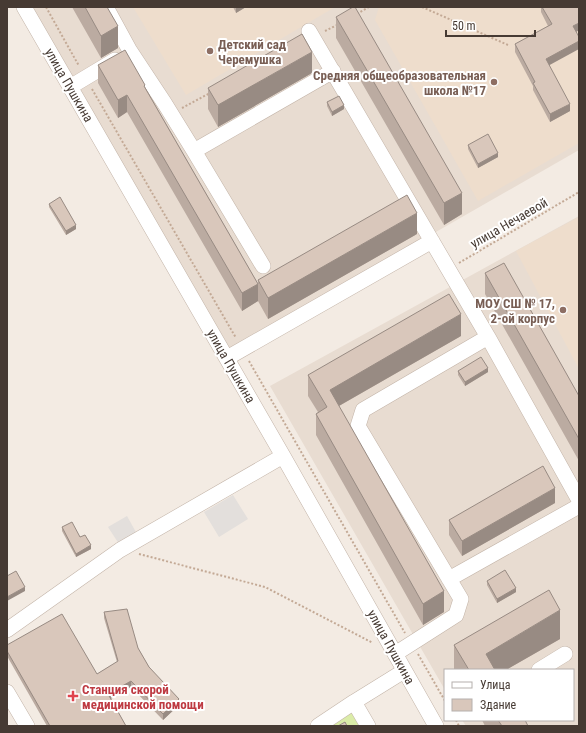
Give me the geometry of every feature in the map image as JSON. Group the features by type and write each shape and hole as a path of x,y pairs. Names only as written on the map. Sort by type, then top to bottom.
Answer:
{"street":[{"name":"улица Пушкина","path":"24,7 227,358 436,726"},
{"path":"106,7 130,51 172,114 262,266"},
{"path":"312,34 488,337 579,500"},
{"path":"70,87 130,51"},
{"path":"194,151 333,71"},
{"path":"227,358 432,241"},
{"path":"395,654 456,616 461,599 358,426 363,410 488,337"},
{"path":"7,630 120,550 283,456"},
{"path":"449,579 579,506"},
{"path":"541,669 565,654"},
{"path":"318,726 404,671"},
{"path":"7,692 27,726"},
{"path":"354,702 368,726"}],"path":[{"path":"355,15 369,7"},
{"path":"422,7 508,45"},
{"path":"312,34 342,23"},
{"path":"172,114 212,92"},
{"name":"улица Нечаевой","path":"448,269 579,192"},
{"path":"120,550 265,587 374,644"}],"shaded area":[{"path":"31,7 579,7 579,150 230,350"},
{"name":"Детский сад Черемушка","path":"133,7 335,7 186,95"},
{"name":"Средняя общеобразовательная школа №17","path":"379,7 579,7 579,143 478,201 375,20"},
{"path":"579,216 579,726 466,726 463,721 574,721 574,669 444,669 444,688 270,386"},
{"name":"МОУ СШ № 17, 2-ой корпус","path":"579,217 579,369 516,251"},
{"path":"233,495 248,519 219,537 204,512"},
{"path":"127,516 137,534 119,544 108,527"}],"green space":[{"path":"351,711 359,726 329,726"}],"building":[{"path":"85,7 107,7 118,26 101,36"},
{"path":"355,7 462,193 444,203 336,17"},
{"path":"542,7 579,7 579,23 573,26 579,37 579,41 546,59 570,104 550,114 533,83 535,82 515,44 552,24"},
{"path":"302,34 312,52 218,105 208,88"},
{"path":"125,50 145,85 144,86 258,284 242,293 127,95 118,100 98,65"},
{"path":"339,96 344,105 332,112 327,102"},
{"path":"488,134 498,153 478,164 468,145"},
{"path":"407,195 417,213 268,298 258,280"},
{"path":"60,197 76,225 66,231 49,204"},
{"path":"504,263 579,396 579,439 485,273"},
{"path":"449,294 461,314 330,390 444,591 423,604 316,414 327,407 308,375"},
{"path":"481,357 488,368 465,382 458,371"},
{"path":"543,466 555,488 462,541 449,520"},
{"path":"72,522 80,537 85,535 91,545 76,554 62,527"},
{"path":"505,570 516,588 497,599 487,581"},
{"path":"16,571 25,587 7,597 7,576"},
{"path":"549,590 560,610 486,654 494,669 468,669 454,645"},
{"path":"127,609 138,648 149,667 179,699 163,714 131,681 108,694 126,726 50,726 7,651 7,645 62,614 97,674 118,661 104,612"},
{"path":"499,721 526,721 528,726 502,726"},
{"path":"345,722 347,726 338,726"}],"place":[{"name":"Детский сад Черемушка","path":"210,51"},
{"name":"Средняя общеобразовательная школа №17","path":"494,82"},
{"name":"МОУ СШ № 17, 2-ой корпус","path":"563,310"},
{"name":"Станция скорой медицинской помощи","path":"73,696"}]}
